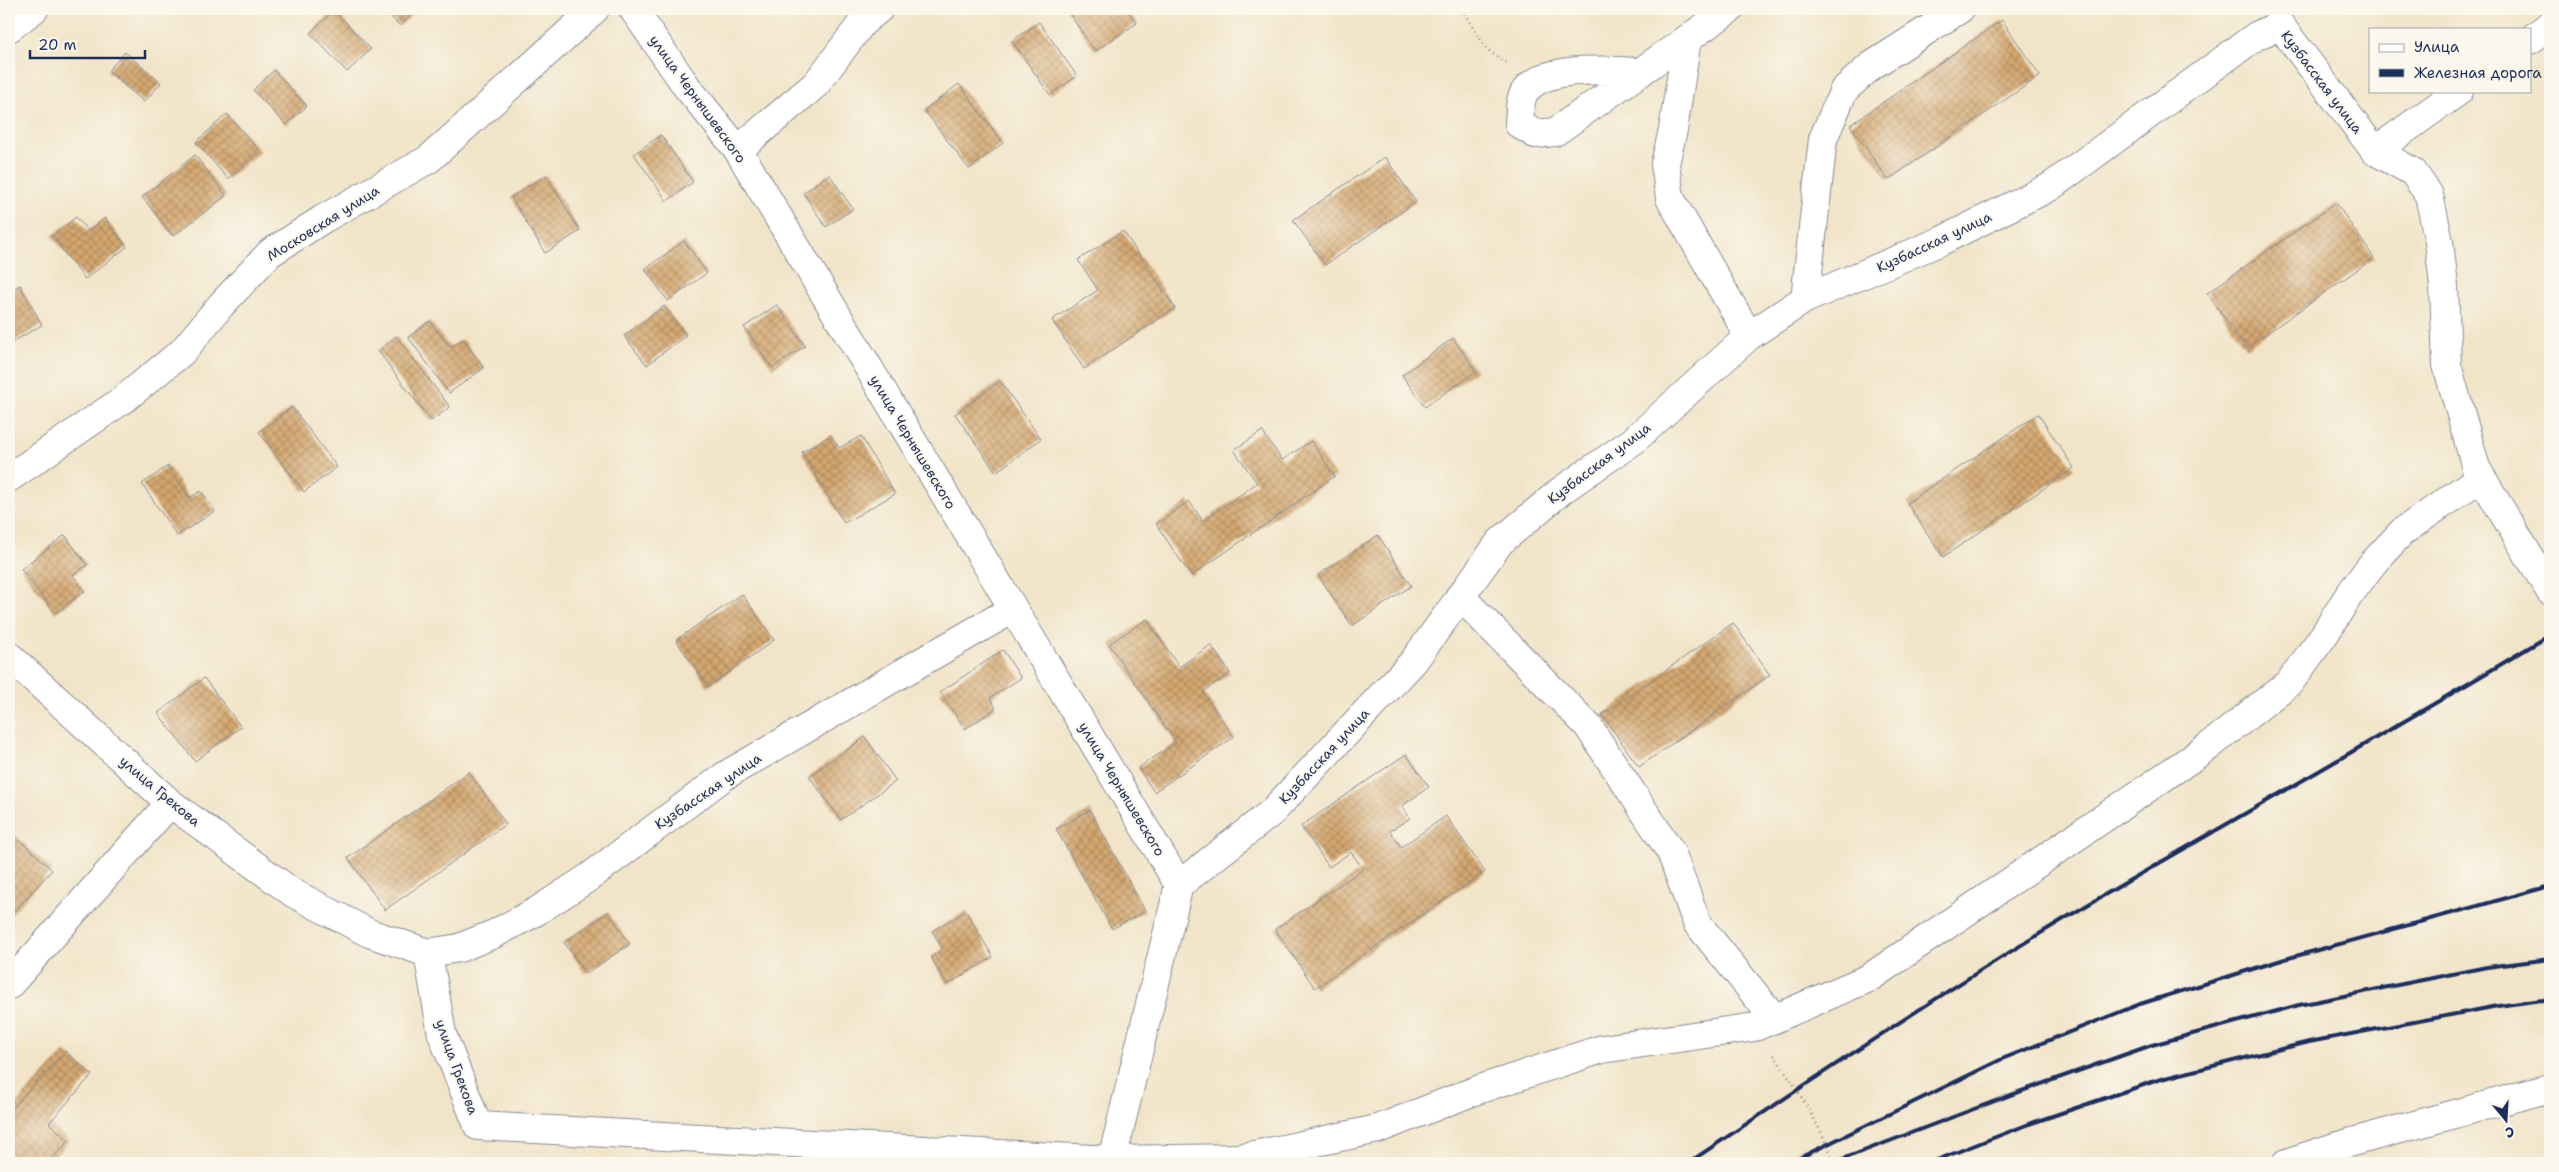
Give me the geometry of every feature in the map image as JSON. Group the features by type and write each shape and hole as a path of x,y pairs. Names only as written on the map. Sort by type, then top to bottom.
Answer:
{"street":[{"path":"9,28 34,9"},
{"name":"Московская улица","path":"9,478 124,399 182,352 221,305 270,253 323,219 429,159 595,9"},
{"name":"улица Чернышевского","path":"633,9 687,87 738,150 1179,885"},
{"path":"738,150 816,84 862,23 879,9"},
{"path":"1641,72 1563,73 1539,80 1525,92 1520,110 1520,124 1535,134 1555,132 1641,72 1730,9"},
{"path":"1805,299 1823,139 1844,90 1871,66 1960,9"},
{"name":"Кузбасская улица","path":"1179,885 1272,812 1413,662 1500,542 1562,490 1633,440 1749,336 1805,299 1941,241 2050,187 2256,36 2273,17 2375,151 2413,172 2429,195 2441,259 2447,365 2460,418 2480,477 2550,591"},
{"path":"2532,38 2550,25"},
{"path":"1687,39 1673,130 1665,164 1670,198 1749,336"},
{"path":"2375,151 2458,92"},
{"path":"1179,885 1112,1160 1250,1156 1378,1129 1477,1090 1602,1049 1765,1023 1869,978 2208,747 2290,682 2348,595 2373,563 2402,532 2480,477"},
{"path":"1460,596 1588,726 1671,852 1697,922 1765,1023"},
{"name":"Кузбасская улица","path":"428,953 459,948 494,934 537,911 588,878 726,775 1014,609"},
{"name":"улица Грекова","path":"9,656 170,803 293,893 369,932 428,953 442,1034 478,1126 1112,1160"},
{"path":"9,985 170,803"},
{"path":"2286,1163 2347,1143 2550,1088"}],"path":[{"path":"1462,9 1486,49 1539,80"},
{"path":"1765,1023 1823,1135 1835,1163"}],"building":[{"path":"383,9 418,9 400,26"},
{"path":"1066,9 1127,9 1137,23 1095,51"},
{"path":"334,10 371,49 347,72 310,33"},
{"path":"2002,20 2040,76 1888,180 1850,125"},
{"path":"1039,22 1077,76 1050,95 1012,41"},
{"path":"125,52 161,83 144,102 108,71"},
{"path":"274,70 307,106 286,125 253,90"},
{"path":"959,84 1003,143 969,169 924,110"},
{"path":"227,114 260,151 228,179 196,142"},
{"path":"661,135 693,182 667,201 634,154"},
{"path":"195,155 226,196 173,236 142,197"},
{"path":"1385,157 1416,202 1325,265 1293,220"},
{"path":"829,174 853,209 826,227 803,193"},
{"path":"546,175 580,231 545,253 511,197"},
{"path":"2336,203 2374,258 2246,348 2207,293"},
{"path":"76,217 88,231 105,218 127,247 85,279 52,236"},
{"path":"1123,231 1175,308 1084,369 1052,320 1098,290 1078,260"},
{"path":"684,241 707,273 668,301 645,269"},
{"path":"20,285 42,325 9,344 9,292"},
{"path":"777,305 805,346 772,368 744,327"},
{"path":"664,306 686,335 647,365 624,336"},
{"path":"430,321 450,347 463,339 484,368 449,393 408,337"},
{"path":"396,336 450,407 431,421 378,351"},
{"path":"1453,338 1476,371 1425,407 1402,375"},
{"path":"1000,381 1041,439 996,472 955,414"},
{"path":"292,407 337,467 304,492 259,432"},
{"path":"2038,414 2074,468 1943,557 1907,503"},
{"path":"1262,431 1282,460 1311,441 1335,476 1191,576 1156,524 1189,501 1203,521 1257,483 1234,450"},
{"path":"831,435 839,448 861,436 895,494 844,523 802,452"},
{"path":"168,466 189,498 201,491 215,511 177,536 142,484"},
{"path":"65,535 87,565 73,575 85,591 55,613 21,569"},
{"path":"1378,535 1411,586 1352,626 1318,575"},
{"path":"742,594 774,640 708,687 676,640"},
{"path":"1147,619 1179,667 1211,645 1230,673 1203,692 1234,737 1154,792 1138,768 1176,743 1109,644"},
{"path":"1733,623 1770,675 1639,767 1602,715"},
{"path":"1003,650 1021,678 990,698 996,708 965,729 940,692"},
{"path":"204,678 241,727 195,761 158,713"},
{"path":"865,737 896,781 841,820 809,776"},
{"path":"1406,754 1429,787 1402,806 1410,818 1390,831 1401,847 1446,816 1485,872 1315,988 1275,929 1363,869 1351,852 1329,867 1301,826"},
{"path":"469,772 506,824 385,910 348,858"},
{"path":"1090,810 1145,911 1112,929 1056,829"},
{"path":"9,830 52,870 9,917"},
{"path":"966,911 993,957 947,985 931,957 943,949 932,931"},
{"path":"608,912 630,944 585,974 564,942"},
{"path":"65,1051 92,1075 49,1123 69,1141 48,1163 9,1163 9,1112"}],"railway":[{"path":"1688,1163 1987,966 2089,904 2550,635"},
{"path":"1789,1163 2002,1059 2140,1004 2285,959 2550,886"},
{"path":"1832,1163 2016,1093 2152,1045 2299,1005 2487,967 2550,959"},
{"path":"1929,1163 2029,1124 2161,1079 2309,1042 2498,1006 2550,999"}]}
